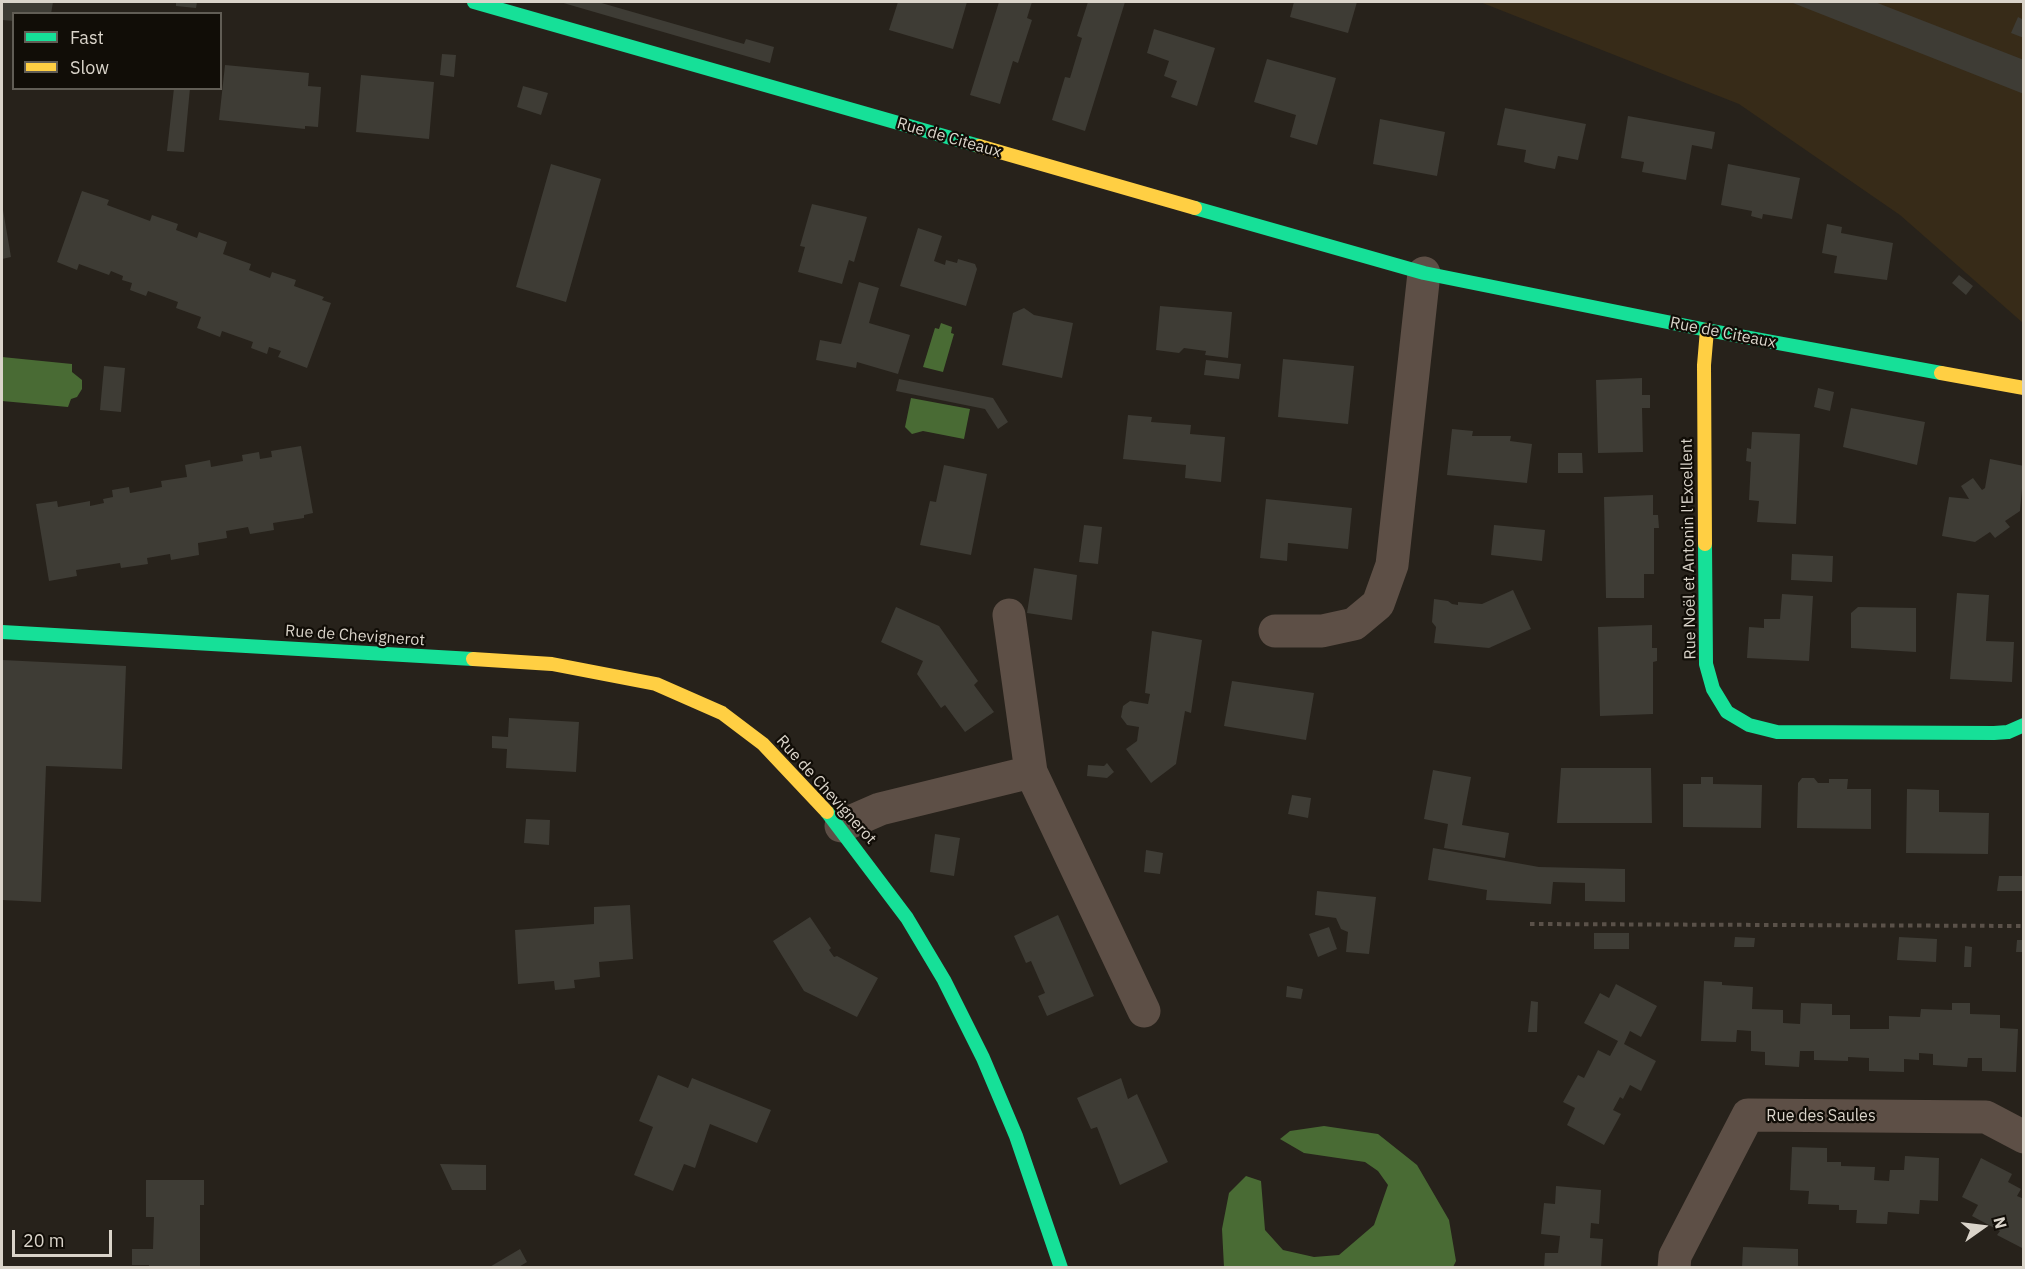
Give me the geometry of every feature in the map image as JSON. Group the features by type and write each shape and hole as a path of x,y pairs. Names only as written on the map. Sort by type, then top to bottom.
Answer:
{"street":[{"name":"Rue de Citeaux","path":"474,2 1424,273 1707,330 2024,388"},
{"path":"1275,631 1322,631 1354,624 1378,604 1392,565 1424,273"},
{"name":"Rue Noël et Antonin l'Excellent","path":"1707,330 1704,365 1706,664 1713,689 1727,712 1749,725 1777,732 1994,733 2008,732 2024,725"},
{"path":"1009,615 1031,772 1144,1011"},
{"name":"Rue de Chevignerot","path":"2,632 552,664 656,684 722,713 763,744 841,826 907,918 944,980 982,1058 1016,1136 1061,1268"},
{"path":"841,826 879,809 1031,772"},
{"name":"Rue des Saules","path":"1674,1268 1675,1256 1748,1115 1986,1116 2024,1137"}],"path":[{"path":"1530,924 2024,926"}],"shaded area":[{"path":"1480,2 2023,2 2023,323 1900,215 1739,104"},
{"path":"941,323 952,327 951,333 954,334 943,372 923,367 935,328 939,329"},
{"path":"2,357 72,364 72,372 82,380 82,389 77,397 71,399 68,407 2,401"},
{"path":"911,398 970,409 964,439 923,431 912,434 905,427"},
{"path":"1324,1126 1378,1134 1417,1165 1449,1220 1456,1261 1453,1267 1224,1267 1222,1229 1229,1193 1246,1176 1261,1181 1265,1230 1283,1250 1314,1257 1339,1255 1374,1225 1388,1185 1378,1171 1365,1162 1304,1153 1280,1139 1290,1131"}],"building":[{"path":"2,2 53,2 51,12 12,12 12,21 2,20"},
{"path":"176,2 197,2 196,8 176,6"},
{"path":"560,2 598,2 744,44 746,39 774,47 770,63"},
{"path":"898,2 967,2 953,49 889,30"},
{"path":"999,2 1032,2 1027,18 1032,20 1018,63 1013,61 1000,104 970,95"},
{"path":"1088,2 1125,2 1085,131 1052,120 1065,77 1070,78 1082,38 1077,36"},
{"path":"1294,2 1357,2 1348,33 1290,17"},
{"path":"1875,2 2024,60 2024,94 1793,3"},
{"path":"2018,17 2024,20 2024,38 2011,33"},
{"path":"1154,29 1215,48 1197,106 1171,97 1177,81 1164,76 1169,61 1147,53"},
{"path":"442,54 456,55 454,77 440,75"},
{"path":"1267,59 1336,78 1317,145 1290,137 1296,115 1254,102"},
{"path":"225,65 309,73 308,86 321,87 318,127 305,126 305,129 219,120"},
{"path":"361,75 434,82 429,139 356,132"},
{"path":"523,86 548,93 541,115 517,107"},
{"path":"174,90 190,90 184,152 167,151"},
{"path":"1505,108 1586,124 1578,160 1558,156 1555,169 1524,162 1526,150 1497,145"},
{"path":"1628,116 1715,132 1712,149 1692,145 1686,180 1642,172 1644,162 1621,158"},
{"path":"1380,119 1445,132 1437,176 1373,164"},
{"path":"551,164 601,179 566,302 516,287"},
{"path":"1728,164 1800,178 1792,219 1763,214 1762,219 1751,216 1752,211 1721,205"},
{"path":"82,191 109,200 107,205 150,221 152,215 178,224 176,230 197,238 199,232 227,242 223,254 251,264 249,270 270,278 272,272 296,280 294,286 324,297 322,300 331,303 307,368 278,357 281,351 269,347 267,354 251,348 253,342 222,331 220,337 197,328 201,317 176,308 178,302 148,291 146,296 130,290 132,283 122,280 123,276 111,271 109,275 79,264 77,270 57,262"},
{"path":"2,204 11,257 2,259"},
{"path":"812,204 867,217 854,262 849,260 842,284 798,272 805,247 800,246"},
{"path":"1827,224 1842,227 1841,233 1893,243 1887,280 1834,273 1837,256 1822,253"},
{"path":"918,228 942,236 934,261 945,265 946,260 957,263 958,259 975,264 977,269 966,306 900,286"},
{"path":"1959,275 1973,286 1966,295 1952,283"},
{"path":"859,282 879,288 869,323 910,335 898,374 857,362 856,368 816,360 820,340 841,344"},
{"path":"1160,306 1232,312 1228,358 1205,355 1206,351 1184,348 1179,353 1156,350"},
{"path":"1024,308 1034,315 1073,323 1062,378 1002,365 1013,313"},
{"path":"1283,359 1354,366 1348,424 1278,417"},
{"path":"1206,360 1241,364 1239,379 1204,375"},
{"path":"104,366 125,368 121,412 100,410"},
{"path":"1642,378 1642,395 1650,395 1650,408 1642,408 1643,452 1598,453 1596,380"},
{"path":"899,379 993,398 1008,422 998,429 985,409 896,391"},
{"path":"1818,388 1834,392 1830,411 1814,407"},
{"path":"1851,408 1925,422 1917,465 1843,447"},
{"path":"1128,415 1152,417 1151,422 1191,425 1190,434 1225,437 1221,482 1185,478 1186,465 1123,459"},
{"path":"1452,429 1473,431 1472,436 1511,436 1510,441 1532,444 1527,483 1447,475"},
{"path":"1752,432 1800,434 1796,524 1757,522 1759,501 1749,500 1751,462 1746,461 1747,448 1751,449"},
{"path":"301,446 313,513 304,515 304,518 273,523 274,530 250,534 248,527 226,531 227,538 198,543 199,555 171,560 170,554 147,558 148,564 121,568 120,563 76,570 77,576 49,581 36,504 57,501 58,507 90,501 90,506 104,503 103,499 113,497 112,490 129,487 130,493 162,487 161,481 187,477 185,465 210,460 211,467 243,461 242,455 259,452 260,459 272,457 271,451"},
{"path":"1558,453 1582,453 1583,473 1558,473"},
{"path":"1990,459 2024,466 2020,511 2005,521 2010,527 1995,538 1990,532 1975,542 1942,536 1949,497 1969,499 1961,486 1973,478 1982,490 1985,488"},
{"path":"944,465 987,474 971,555 920,545 930,501 936,502"},
{"path":"1653,495 1653,515 1658,515 1659,528 1654,528 1654,574 1644,574 1644,598 1606,598 1604,497"},
{"path":"1266,499 1352,508 1348,549 1288,543 1287,561 1260,558"},
{"path":"1084,525 1102,527 1098,564 1079,562"},
{"path":"1494,525 1545,530 1542,561 1491,555"},
{"path":"1792,554 1833,556 1832,582 1791,580"},
{"path":"1034,568 1077,575 1072,620 1027,613"},
{"path":"1513,590 1531,629 1489,648 1434,643 1436,627 1432,622 1434,599 1458,605 1458,602 1482,604"},
{"path":"1957,593 1989,595 1986,641 2014,642 2012,682 1950,679"},
{"path":"1782,594 1813,596 1809,661 1747,658 1749,627 1764,628 1764,619 1780,619"},
{"path":"896,607 939,626 978,681 974,685 994,712 965,732 945,705 941,708 917,674 923,661 881,642"},
{"path":"1858,607 1916,608 1916,652 1851,648 1851,613"},
{"path":"1652,625 1652,648 1657,648 1657,661 1653,662 1653,714 1600,716 1598,627"},
{"path":"1152,631 1202,640 1191,713 1185,711 1176,764 1151,783 1126,749 1137,741 1139,727 1127,725 1121,717 1123,706 1130,701 1148,704 1150,694 1145,693"},
{"path":"2,660 126,666 122,769 46,766 41,902 2,900"},
{"path":"1232,681 1314,693 1306,740 1224,726"},
{"path":"509,718 579,722 576,772 506,768 507,749 492,748 492,736 508,737"},
{"path":"1107,763 1114,772 1107,778 1087,776 1088,765 1104,766"},
{"path":"1561,768 1651,768 1652,823 1557,823"},
{"path":"1433,770 1471,777 1462,825 1509,833 1505,858 1444,848 1448,824 1424,819"},
{"path":"1701,777 1713,777 1713,784 1762,785 1761,828 1683,827 1683,784 1701,784"},
{"path":"1802,778 1814,778 1818,783 1829,783 1829,779 1848,779 1847,789 1871,789 1871,829 1797,828 1798,783"},
{"path":"1907,789 1939,790 1939,812 1989,813 1988,854 1906,853"},
{"path":"1292,795 1311,798 1308,818 1288,814"},
{"path":"526,819 550,820 549,845 524,843"},
{"path":"935,834 960,838 954,876 930,872"},
{"path":"1433,848 1539,867 1625,869 1625,902 1585,901 1585,883 1553,882 1551,904 1486,900 1487,890 1428,880"},
{"path":"1146,850 1163,853 1160,874 1144,872"},
{"path":"1999,876 2024,876 2024,891 1997,891"},
{"path":"1317,891 1376,897 1369,954 1346,952 1348,932 1341,929 1336,918 1315,915"},
{"path":"630,905 633,959 599,962 600,977 574,980 575,988 555,990 554,981 518,984 515,930 594,924 594,907"},
{"path":"1058,915 1094,996 1047,1016 1038,996 1045,993 1031,961 1026,963 1014,936"},
{"path":"810,917 831,948 829,950 834,957 837,956 878,978 857,1017 804,991 773,941"},
{"path":"1329,927 1337,949 1318,957 1309,934"},
{"path":"1594,933 1629,933 1629,949 1594,949"},
{"path":"1735,937 1755,938 1754,947 1734,947"},
{"path":"1899,937 1937,939 1936,962 1897,960"},
{"path":"2017,940 2024,940 2024,952 2016,952"},
{"path":"1965,946 1972,947 1971,967 1964,967"},
{"path":"1704,981 1753,987 1752,1009 1783,1010 1783,1023 1800,1024 1801,1003 1832,1004 1832,1015 1850,1015 1850,1029 1889,1029 1889,1016 1920,1017 1921,1009 1952,1010 1952,1003 1970,1003 1970,1014 2000,1015 2000,1028 2018,1029 2016,1072 1982,1071 1982,1058 1968,1058 1967,1067 1933,1065 1933,1054 1919,1053 1919,1060 1904,1059 1904,1072 1869,1071 1869,1058 1848,1057 1848,1061 1814,1060 1814,1051 1800,1051 1799,1067 1765,1065 1765,1052 1751,1051 1751,1031 1737,1030 1736,1042 1701,1041"},
{"path":"1616,984 1657,1006 1641,1037 1630,1031 1624,1044 1656,1061 1641,1091 1630,1085 1623,1099 1620,1097 1613,1110 1621,1114 1604,1145 1567,1125 1575,1108 1563,1102 1578,1075 1584,1078 1598,1050 1610,1056 1618,1041 1584,1023 1600,993 1609,998"},
{"path":"1287,986 1303,989 1301,999 1286,997"},
{"path":"1531,1001 1538,1002 1537,1032 1528,1032"},
{"path":"658,1075 688,1088 692,1078 771,1110 757,1143 710,1124 695,1168 684,1164 673,1191 634,1175 653,1127 639,1121"},
{"path":"1121,1078 1128,1099 1137,1094 1168,1162 1120,1185 1097,1127 1091,1129 1077,1098"},
{"path":"1792,1147 1827,1148 1827,1162 1841,1162 1841,1166 1875,1167 1874,1180 1889,1181 1890,1170 1904,1170 1905,1156 1939,1158 1938,1201 1920,1200 1919,1214 1888,1212 1887,1224 1856,1223 1857,1210 1839,1210 1839,1205 1808,1204 1809,1191 1790,1190"},
{"path":"1981,1158 2012,1174 2008,1182 2021,1189 2017,1196 2024,1199 2024,1249 1997,1235 2000,1231 1972,1216 1978,1205 1962,1197"},
{"path":"440,1164 486,1165 486,1190 452,1190"},
{"path":"146,1180 204,1180 204,1205 200,1205 200,1268 149,1268 149,1265 132,1265 132,1249 153,1249 154,1217 146,1217"},
{"path":"1556,1186 1601,1190 1599,1224 1591,1223 1590,1238 1603,1239 1601,1268 1544,1268 1545,1253 1558,1253 1560,1236 1541,1234 1544,1203 1555,1204"},
{"path":"1743,1247 1798,1249 1798,1268 1742,1268"},
{"path":"520,1249 527,1262 517,1268 488,1268"}],"traffic: fast":[{"path":"474,2 979,146"},
{"path":"1195,208 1424,273 1707,330 1941,373"},
{"path":"1705,544 1706,664 1713,689 1727,712 1749,725 1777,732 1994,733 2008,732 2024,725"},
{"path":"2,632 473,659"},
{"path":"827,812 907,918 944,980 983,1058 1016,1136 1061,1268"}],"traffic: slow":[{"path":"979,146 1195,208"},
{"path":"1705,544 1704,365 1707,330"},
{"path":"1941,373 2024,388"},
{"path":"473,659 552,664 656,684 722,713 763,744 827,812"}]}
